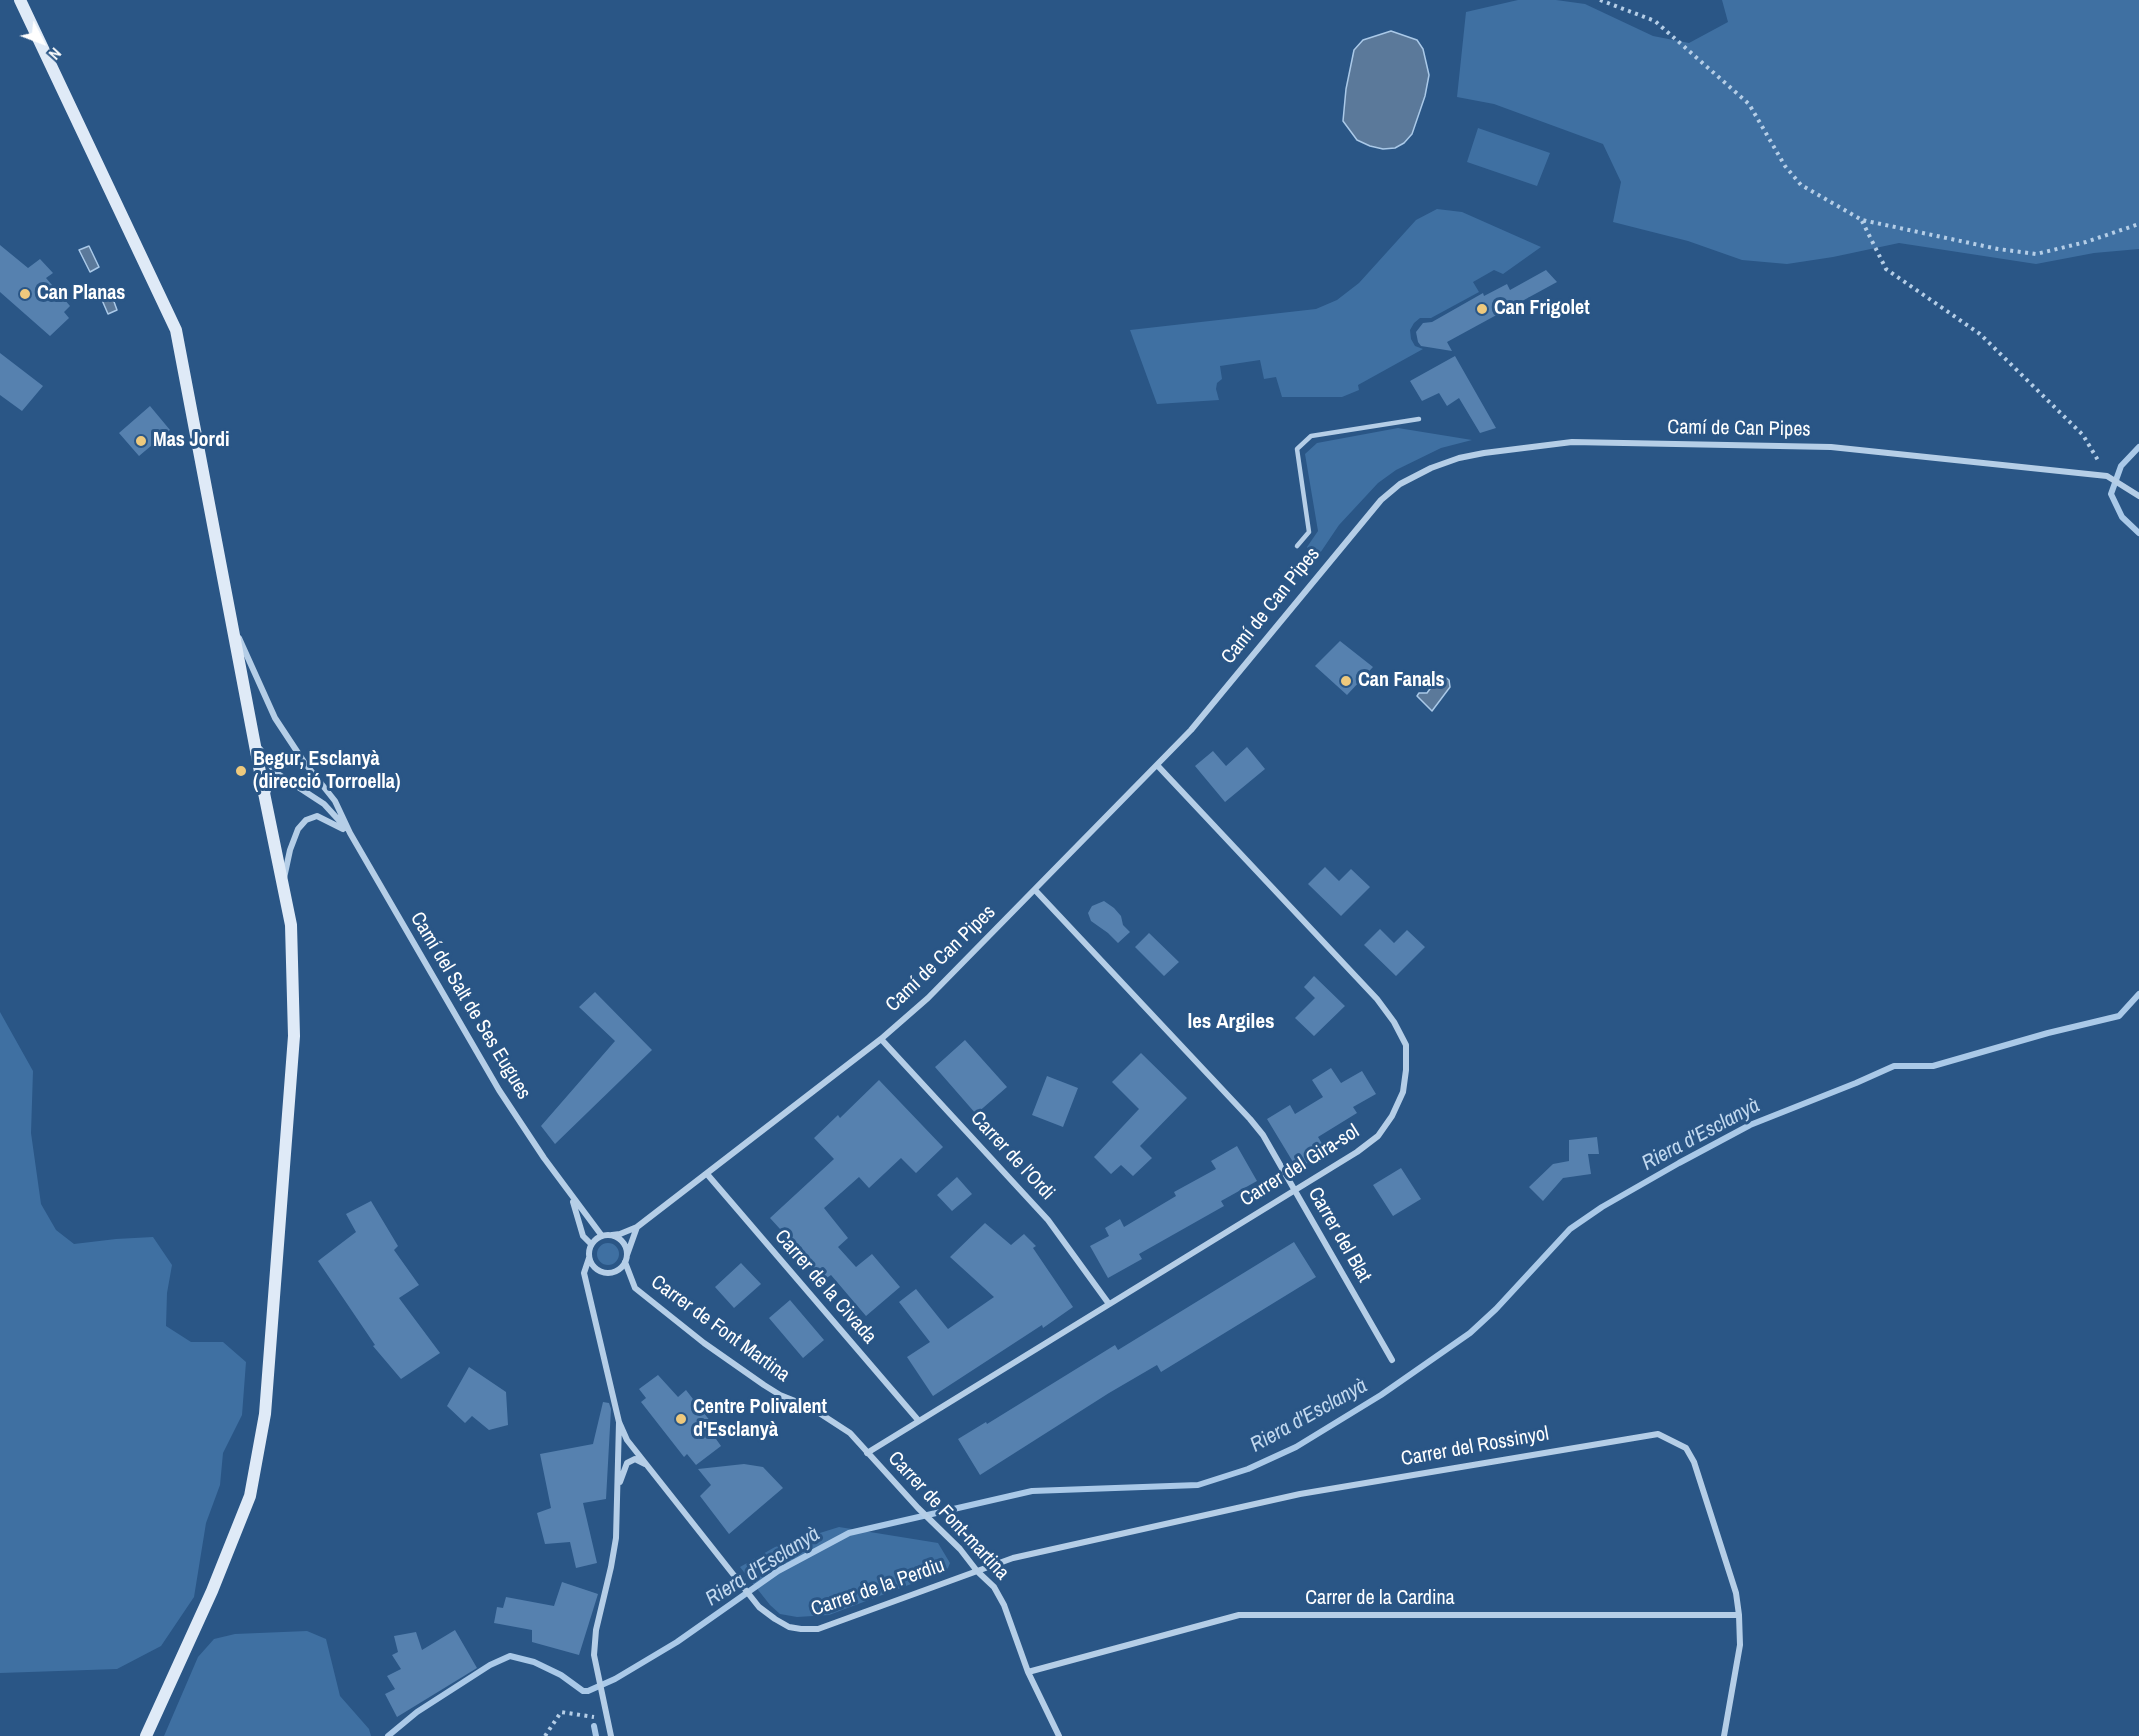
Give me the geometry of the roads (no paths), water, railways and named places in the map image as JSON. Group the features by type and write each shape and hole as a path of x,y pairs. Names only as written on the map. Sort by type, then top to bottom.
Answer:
{"street":[{"path":"20,0 176,330 252,733 291,924 294,1036 265,1414 250,1496 212,1591 146,1736"},
{"name":"Camí de Can Pipes","path":"604,1236 620,1234 637,1227 881,1038 928,998 1191,730 1381,500 1400,484 1431,468 1459,458 1528,446 1572,442 1831,447 2108,477 2139,495"},
{"name":"Camí del Salt de Ses Eugues","path":"231,621 275,718 304,762 335,801 350,833 499,1090 569,1193 604,1236"},
{"name":"Camí del Salt de Ses Eugues","path":"252,733 275,772 324,804 350,833"},
{"path":"266,804 270,777 281,767 294,762 304,762"},
{"name":"Carrer del Gira-sol","path":"867,1453 1357,1152 1378,1136 1392,1116 1402,1092 1406,1070 1406,1045 1394,1022 1377,999 1157,765"},
{"path":"283,884 290,850 298,829 306,820 317,816 350,833"},
{"name":"Carrer del Blat","path":"1035,890 1263,1135 1392,1360"},
{"name":"Carrer de l'Ordi","path":"881,1038 1048,1220 1108,1304"},
{"name":"Carrer de la Civada","path":"707,1174 918,1420"},
{"name":"Camí del Salt de Ses Eugues","path":"569,1193 579,1216 583,1236 591,1244"},
{"path":"589,1258 594,1267 605,1273 619,1270 626,1258 637,1227"},
{"path":"611,1736 594,1655 596,1630 616,1538 618,1422 584,1273 591,1244 604,1236 619,1238 625,1245 626,1258"},
{"name":"Carrer de Font Martina","path":"626,1258 635,1288 687,1330 764,1386 834,1421 850,1433 867,1453"},
{"name":"Carrer de la Perdiu","path":"618,1422 627,1440 758,1604 775,1619 789,1627 818,1629 976,1571"},
{"name":"Carrer del Rossinyol","path":"976,1571 1013,1558 1300,1494 1658,1434 1686,1448 1694,1462 1736,1593 1740,1645 1724,1736"},
{"name":"Carrer de Font-martina","path":"867,1453 960,1549 976,1571 994,1587 1004,1605 1028,1672 1059,1736"},
{"path":"618,1488 627,1463 635,1459 649,1466"},
{"name":"Carrer de la Cardina","path":"1028,1672 1239,1615 1739,1615"}],"lane":[{"path":"1297,546 1309,532 1297,449 1311,436 1419,419"}],"waterway":[{"name":"Riera d'Esclanyà","path":"2139,447 2121,466 2111,494 2122,517 2139,533"},
{"name":"Riera d'Esclanyà","path":"388,1736 417,1712 490,1665 510,1656 534,1662 561,1675 583,1691 588,1691 615,1679 677,1642 778,1571 849,1533 1032,1491 1198,1485 1248,1469 1296,1447 1381,1395 1470,1333 1496,1309 1570,1229 1602,1207 1750,1125 1894,1066 1933,1066 2048,1033 2119,1016 2139,994"},
{"path":"594,1726 596,1736"}],"place":[{"name":"Can Planas","path":"25,294"},
{"name":"Can Frigolet","path":"1482,309"},
{"name":"Mas Jordi","path":"141,441"},
{"name":"Can Fanals","path":"1346,681"},
{"name":"Begur, Esclanyà (direcció Torroella)","path":"241,771"},
{"name":"Centre Polivalent d'Esclanyà","path":"681,1419"}],"district":[{"name":"les Argiles","path":"1231,1022"}]}
